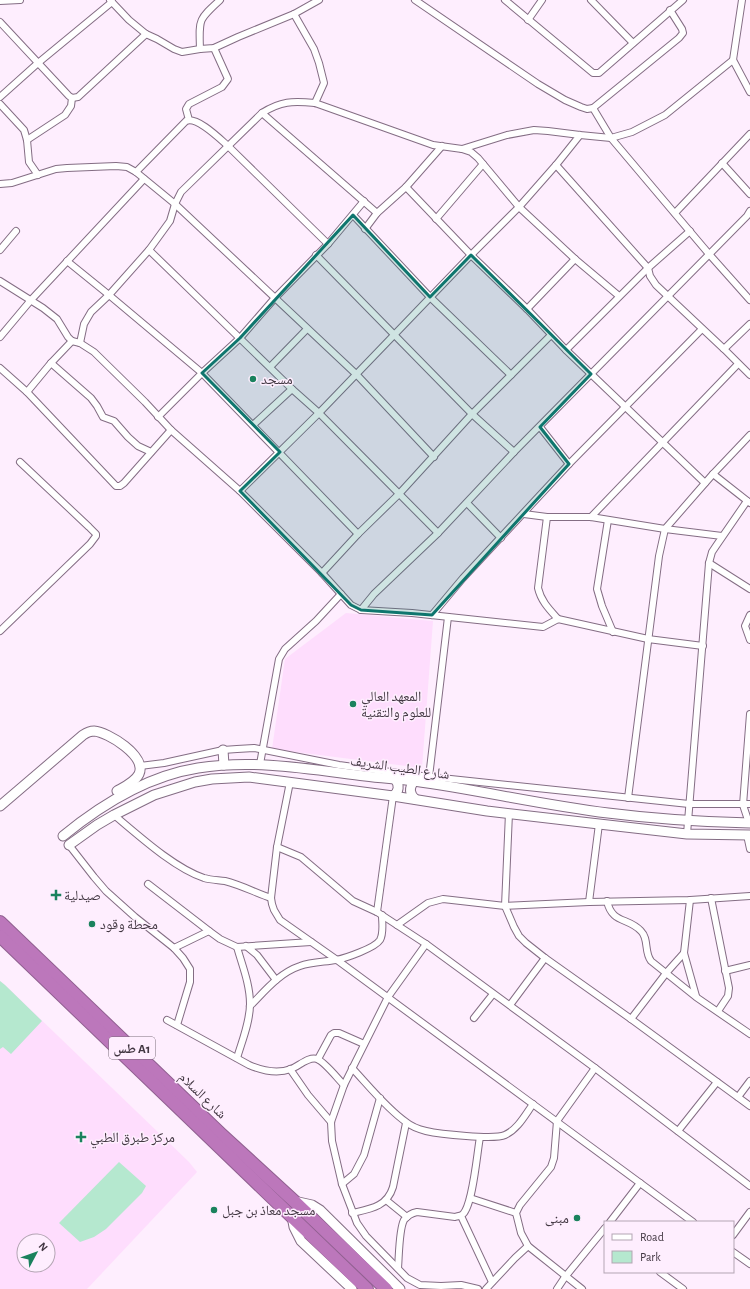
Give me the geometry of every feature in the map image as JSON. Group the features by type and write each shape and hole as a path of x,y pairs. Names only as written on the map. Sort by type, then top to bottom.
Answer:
{"highway":[{"name":"شارع السلام","path":"0,922 260,1177 292,1216 367,1289"},
{"name":"شارع السلام","path":"0,936 260,1177 294,1201 386,1289"}],"main road":[{"path":"0,806 83,735 88,732 95,731 102,733 124,745 136,756 140,766 140,771 136,779 110,796 108,803 114,815"},
{"path":"223,750 224,765"},
{"name":"شارع الطيب الشريف","path":"63,836 90,814 108,803 135,788 176,773 197,768 224,765 260,764 414,781 608,813 689,820 750,823"},
{"path":"69,845 88,830 154,795 195,782 249,777 393,796 487,811 598,824 687,834 749,835"},
{"path":"393,796 398,788 398,783 395,779"},
{"path":"414,781 410,788 410,792 415,800"},
{"path":"294,1201 312,1205 320,1210 400,1289"},
{"path":"292,1216 294,1227 301,1241 352,1289"}],"street":[{"path":"0,1 5,2 20,0"},
{"path":"200,49 200,23 205,14 220,0"},
{"path":"0,97 111,1 129,20 146,34 157,38 174,49 182,52 214,48 294,14 319,0"},
{"path":"415,0 538,84 565,100 581,108 587,109 593,108 679,38 683,33 682,29 670,10"},
{"path":"504,0 593,73 599,73 683,0"},
{"path":"528,20 542,0"},
{"path":"591,0 633,43"},
{"path":"742,0 733,60 750,92"},
{"path":"294,14 314,48 324,83 315,103"},
{"path":"0,22 72,98 78,97 146,34"},
{"path":"190,120 186,110 189,104 222,87 228,79 214,48"},
{"path":"462,149 507,135 534,130 610,138 632,132 665,115 733,60"},
{"path":"27,140 65,115 71,106 72,98"},
{"path":"80,343 84,324 87,319 97,306 109,295 149,250 170,221 174,204 181,192 262,113 273,106 294,101 315,103 433,145 462,149 471,152 478,158 519,207 575,259 619,296"},
{"path":"0,104 24,130 27,140 29,162 38,175"},
{"path":"593,108 610,138 750,300"},
{"path":"262,113 377,213"},
{"path":"136,172 186,122 194,120 212,132 228,146 328,244"},
{"path":"675,213 750,134"},
{"path":"240,491 319,414 430,297 519,207 580,136"},
{"path":"365,229 377,213 406,188 442,146"},
{"path":"722,163 750,194"},
{"path":"436,219 483,164"},
{"path":"556,165 648,268 650,276 656,285 724,349 750,376"},
{"path":"0,184 12,183 56,169 116,166 127,167 136,172 174,204 357,375 434,457"},
{"path":"0,337 31,300 144,179"},
{"path":"406,188 566,350 705,483"},
{"path":"158,417 240,338 274,299 328,244 364,201"},
{"path":"361,610 374,594 438,533 514,452 749,215"},
{"path":"353,216 430,297 511,375"},
{"path":"0,250 16,231"},
{"path":"566,350 648,268 690,231"},
{"path":"149,250 319,414 438,533"},
{"path":"316,255 472,414 514,452"},
{"path":"527,310 575,259"},
{"path":"67,261 202,373 358,534"},
{"path":"0,281 58,319 65,334 72,341 80,343 94,352 171,430 240,491 322,573 351,605 361,610 432,615 543,627 558,619"},
{"path":"724,349 750,324"},
{"path":"270,367 307,329"},
{"path":"432,615 463,578 569,464 626,408 702,329"},
{"path":"322,573 434,457 472,414 551,335"},
{"path":"27,392 72,341"},
{"path":"51,363 91,398 98,406 103,417 114,421 138,446 151,452"},
{"path":"591,517 738,364"},
{"path":"0,368 27,392 116,486 120,486 124,483 139,468 171,430"},
{"path":"254,425 292,389"},
{"path":"540,427 569,464"},
{"path":"628,798 659,556 665,529 713,474 750,436"},
{"path":"0,631 90,544 96,536 96,534 89,527 20,462"},
{"path":"687,834 709,563 712,552 722,536 749,502 713,474"},
{"path":"467,503 501,538"},
{"path":"524,514 547,518 591,517 665,529 722,536"},
{"path":"547,518 538,588 540,597 558,619 648,639 703,646"},
{"path":"608,520 598,589 602,606 613,632"},
{"path":"709,563 750,589"},
{"path":"260,764 279,659 285,649 316,621 341,594"},
{"path":"750,615 745,626 750,640"},
{"path":"429,777 448,617"},
{"path":"750,714 743,805 750,823"},
{"path":"140,766 164,763 223,750 242,748 262,750 339,766 429,777 689,804 750,804"},
{"path":"290,782 277,847 271,898 274,910 280,920 388,997 692,1221"},
{"path":"250,1006 276,980 289,971 300,966 337,960 373,946 379,941 382,934 380,914 393,796"},
{"path":"508,813 505,906 519,936 545,958 750,1106"},
{"path":"114,815 151,846 172,861 195,874 204,878 235,884 271,898"},
{"path":"589,902 598,824"},
{"path":"749,835 750,849"},
{"path":"69,845 106,891 135,917 174,948 188,963 191,975 190,982 177,1025"},
{"path":"277,847 302,857 353,901 397,924 426,944 595,1068 750,1186"},
{"path":"148,884 220,939 237,946 312,942"},
{"path":"397,924 428,903 438,900 505,906 607,901 690,900 750,896"},
{"path":"711,898 729,992 718,1011"},
{"path":"690,900 684,953 696,997"},
{"path":"607,901 609,910 612,914 636,927 642,932 645,937 649,958 654,963 696,997 750,1034"},
{"path":"174,948 209,931"},
{"path":"426,944 388,997 344,1084 331,1122 332,1141 342,1184 352,1213 363,1232 407,1278 416,1284 441,1286 461,1285 478,1289"},
{"path":"237,946 248,984 250,1006 248,1020 237,1058"},
{"path":"246,946 257,955 276,980"},
{"path":"631,1019 666,972 684,953"},
{"path":"510,1005 545,958"},
{"path":"725,971 750,965"},
{"path":"474,1018 494,994"},
{"path":"166,1020 261,1070 275,1072 290,1069 311,1059 318,1060 344,1084"},
{"path":"318,1060 330,1035 334,1032 364,1044"},
{"path":"352,1068 406,1123 414,1128 426,1131 480,1137 502,1136 510,1132 524,1117 533,1104"},
{"path":"582,1289 528,1246 521,1233 516,1212 551,1167 554,1158 557,1121 595,1068"},
{"path":"290,1069 308,1095 331,1122"},
{"path":"738,1097 750,1081"},
{"path":"678,1132 717,1082"},
{"path":"342,1184 354,1174 364,1155 380,1098"},
{"path":"352,1213 373,1208 382,1204 392,1192 406,1123"},
{"path":"398,1268 403,1224 407,1217 417,1212 449,1217 461,1216 467,1209 480,1137"},
{"path":"611,1221 640,1182"},
{"path":"470,1198 516,1212"},
{"path":"386,1200 407,1217"},
{"path":"734,1234 750,1212"},
{"path":"461,1216 492,1282"},
{"path":"557,1289 565,1276 604,1230"},
{"path":"486,1289 528,1246"},
{"path":"734,1253 750,1264"},
{"path":"661,1273 683,1289"}],"highlighted area":[{"path":"353,215 430,297 471,255 591,374 540,427 569,464 432,615 361,610 351,605 240,491 280,452 202,373 240,338"}],"shaded area":[{"name":"المعهد العالي للعلوم والتقنية","path":"346,613 433,621 422,768 272,749 285,659"},
{"name":"مركز طبرق الطبي","path":"0,981 189,1162 197,1172 87,1289 0,1289"}],"green space":[{"path":"0,981 42,1021 11,1054 3,1047 0,1049"},
{"path":"119,1162 146,1186 142,1193 106,1229 94,1237 80,1242 59,1223"}],"place":[{"name":"مسجد","path":"253,379"},
{"name":"المعهد العالي للعلوم والتقنية","path":"353,704"},
{"name":"صيدلية","path":"56,895"},
{"name":"محطة وقود","path":"92,924"},
{"name":"مركز طبرق الطبي","path":"81,1137"},
{"name":"مسجد معاذ بن جبل","path":"214,1210"},
{"name":"مبنى","path":"577,1218"}]}
